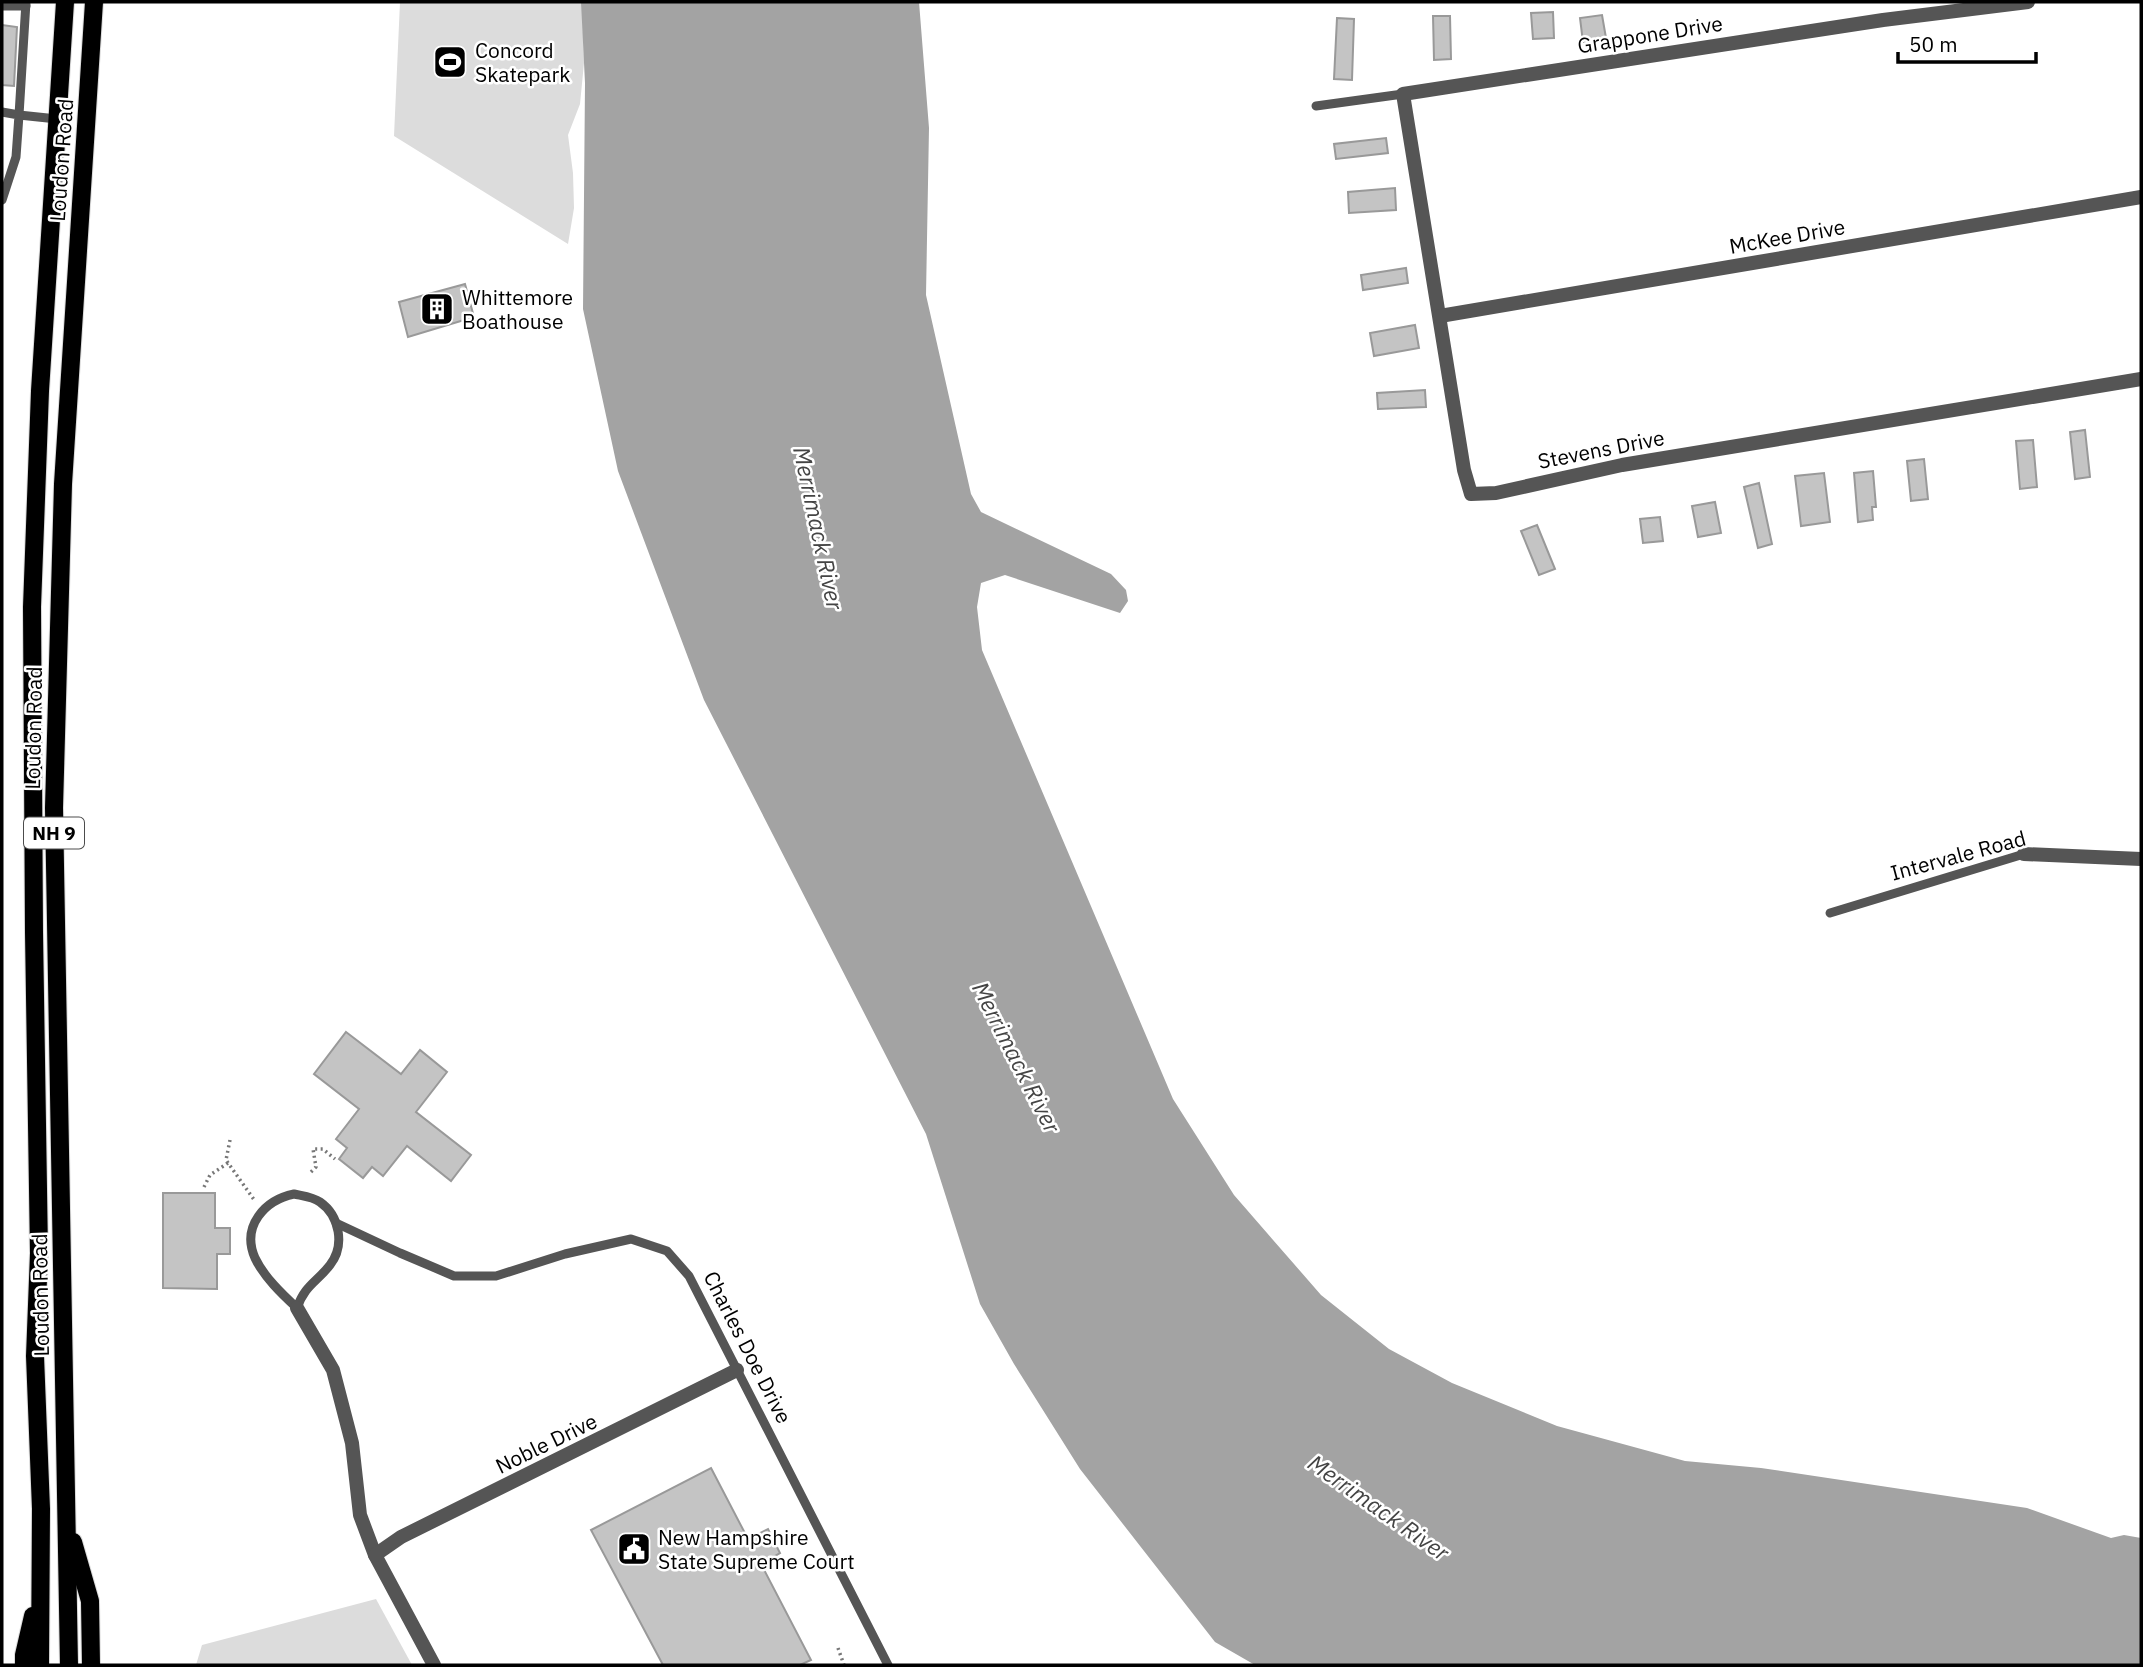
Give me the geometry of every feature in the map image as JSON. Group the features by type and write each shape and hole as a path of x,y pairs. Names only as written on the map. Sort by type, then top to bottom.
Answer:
{"main road":[{"name":"Loudon Road","path":"40,1665 41,1510 35,1356 39,1253 32,607 40,391 65,2"},
{"name":"Loudon Road","path":"69,1665 54,808 63,484 94,2"},
{"path":"66,1517 90,1601 91,1665"},
{"path":"24,1665 40,1589"}],"street":[{"name":"Grappone Drive","path":"1403,94 1883,20 2028,2"},
{"name":"Stevens Drive","path":"1403,94 1464,470 1471,494 1496,492 1622,465 2141,379"},
{"name":"McKee Drive","path":"1440,316 2141,197"},
{"name":"Intervale Road","path":"2024,854 2141,859"},
{"name":"Charles Doe Drive","path":"298,1308 333,1370 352,1443 360,1515 375,1555 434,1665"},
{"name":"Noble Drive","path":"375,1555 401,1537 737,1370"}],"lane":[{"path":"2,6 26,4 16,157 2,198"},
{"path":"1316,106 1403,94"},
{"path":"2,112 57,119"},
{"name":"Intervale Road","path":"1830,913 2024,854"},
{"name":"Charles Doe Drive","path":"298,1308 278,1290 256,1258 252,1237 258,1216 274,1201 294,1194 308,1196 320,1202 330,1211 336,1223 454,1276 495,1276 565,1254 631,1239 667,1251 689,1276 888,1665"},
{"path":"298,1308 302,1295 330,1266 337,1252 339,1237 336,1223"}],"path":[{"path":"230,1140 228,1163 257,1204"},
{"path":"311,1172 316,1167 313,1149 323,1149 335,1159"},
{"path":"204,1187 210,1175 228,1163"},
{"path":"838,1648 844,1665"}],"shaded area":[{"path":"400,2 582,2 584,63 580,104 568,135 574,208 568,244 394,136"},
{"path":"376,1599 412,1665 196,1665 202,1645"}],"water":[{"name":"Merrimack River","path":"581,2 919,2 929,128 926,295 971,494 981,512 1111,574 1126,590 1128,601 1120,613 1005,575 981,583 977,607 982,650 1173,1099 1234,1195 1321,1295 1389,1349 1452,1383 1557,1426 1685,1461 1761,1468 2027,1508 2111,1538 2124,1535 2141,1538 2141,1665 1255,1665 1215,1642 1080,1469 980,1304 926,1134 704,700 618,471 583,309 585,83"}],"building":[{"path":"1553,12 1554,38 1533,39 1531,13"},
{"path":"1602,15 1606,38 1583,42 1580,18"},
{"path":"1433,16 1450,16 1451,59 1434,60"},
{"path":"1337,18 1354,19 1352,80 1334,79"},
{"path":"2,25 17,27 14,86 2,85"},
{"path":"1386,138 1388,153 1336,159 1334,144"},
{"path":"1395,188 1396,210 1349,213 1348,192"},
{"path":"1406,268 1408,283 1363,290 1361,275"},
{"name":"Whittemore Boathouse","path":"465,284 474,317 408,337 399,302"},
{"path":"1415,325 1419,348 1374,356 1370,333"},
{"path":"1425,390 1426,407 1378,409 1377,393"},
{"path":"2085,430 2090,477 2075,479 2070,432"},
{"path":"2033,440 2037,487 2020,489 2016,441"},
{"path":"1924,459 1928,499 1911,501 1907,461"},
{"path":"1873,471 1876,507 1872,507 1873,520 1858,522 1854,473"},
{"path":"1824,473 1830,522 1801,526 1795,476"},
{"path":"1759,483 1772,544 1758,548 1744,487"},
{"path":"1715,502 1721,533 1698,537 1692,506"},
{"path":"1660,517 1663,541 1643,543 1640,519"},
{"path":"1537,525 1555,569 1539,575 1521,531"},
{"path":"346,1032 401,1074 420,1050 447,1072 416,1112 471,1155 451,1181 407,1146 383,1176 372,1167 363,1178 339,1159 347,1148 336,1139 359,1109 314,1074"},
{"path":"163,1193 215,1193 215,1228 230,1228 230,1254 217,1254 217,1289 163,1288"},
{"path":"711,1468 748,1539 768,1529 780,1553 761,1564 811,1660 800,1665 663,1665 591,1530"}],"place":[{"name":"Concord Skatepark","path":"450,62"},
{"name":"Whittemore Boathouse","path":"437,309"},
{"name":"New Hampshire State Supreme Court","path":"634,1549"}]}
